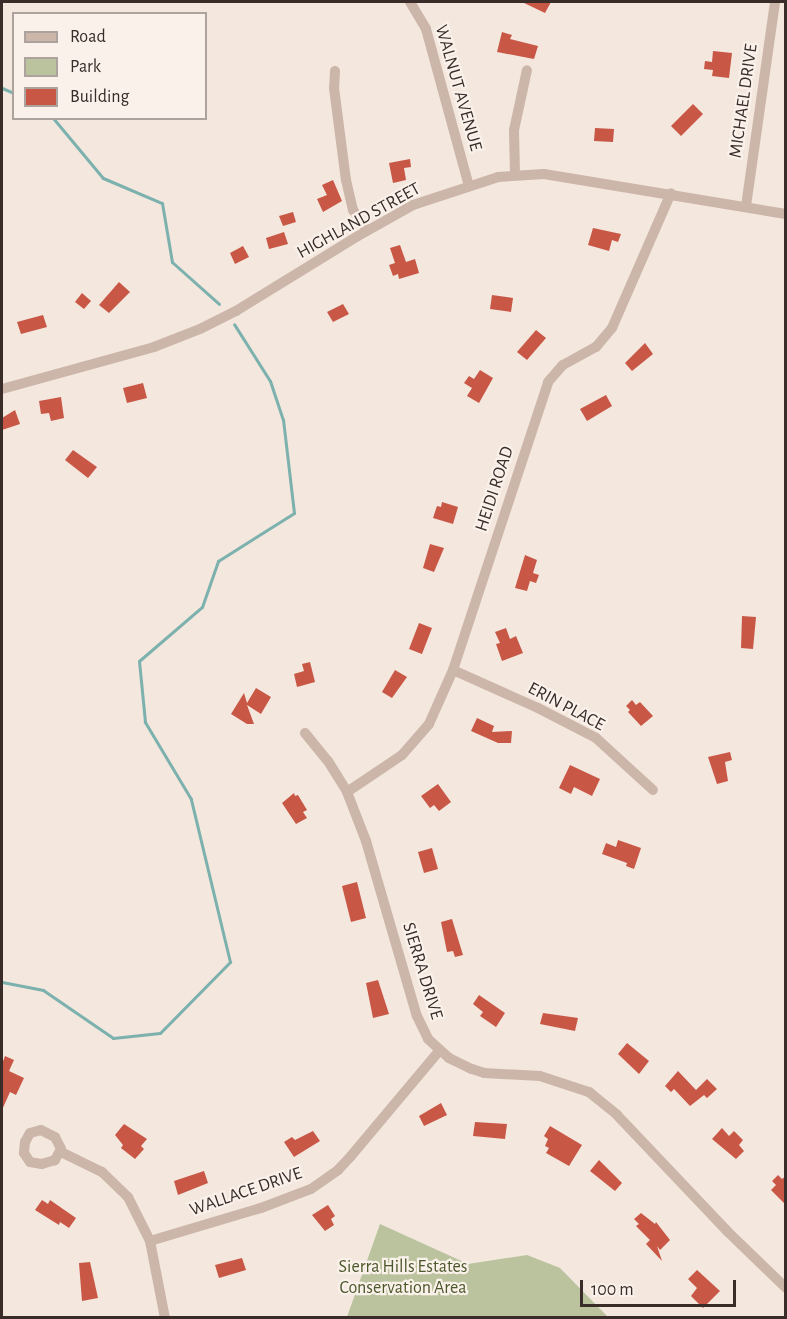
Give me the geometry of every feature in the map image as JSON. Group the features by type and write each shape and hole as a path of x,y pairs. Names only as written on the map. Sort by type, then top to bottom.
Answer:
{"street":[{"name":"WALNUT AVENUE","path":"411,2 426,29 469,186"},
{"name":"MICHAEL DRIVE","path":"746,206 775,2"},
{"path":"515,175 514,130 527,70"},
{"path":"335,71 334,88 346,180 353,210 367,231"},
{"name":"HIGHLAND STREET","path":"2,389 154,347 200,329 236,311 367,231 413,206 469,186 515,175 544,174 671,193 786,214"},
{"name":"HEIDI ROAD","path":"347,792 413,744 432,718 453,670 548,382 563,365 596,347 612,328 671,193"},
{"name":"ERIN PLACE","path":"453,670 538,708 596,738 653,790"},
{"name":"SIERRA DRIVE","path":"305,733 328,761 347,792 366,841 417,1016 428,1039 439,1051 484,1073 540,1076 589,1092 617,1115 728,1232 786,1288"},
{"name":"WALLACE DRIVE","path":"150,1241 261,1208 311,1189 351,1156 439,1051"},
{"path":"61,1152 90,1165 112,1179 128,1197 150,1241 165,1317"}],"green space":[{"name":"Sierra Hills Estates Conservation Area","path":"380,1224 468,1264 527,1255 560,1268 608,1317 347,1317"}],"building":[{"path":"522,2 551,2 545,13"},
{"path":"502,32 512,35 510,39 538,46 534,59 497,52"},
{"path":"713,51 732,53 729,78 712,76 713,70 704,69 705,61 712,62"},
{"path":"693,104 703,114 681,136 671,126"},
{"path":"595,128 614,129 613,142 594,141"},
{"path":"410,159 411,167 404,168 406,180 393,183 389,163"},
{"path":"333,180 342,201 323,212 317,199 327,195 322,185"},
{"path":"293,212 296,222 283,226 279,216"},
{"path":"593,228 621,234 618,242 612,240 609,251 588,245"},
{"path":"284,232 288,244 269,249 266,238"},
{"path":"400,245 406,262 415,259 419,273 399,279 398,274 393,276 389,265 395,263 390,248"},
{"path":"243,246 249,257 235,264 230,253"},
{"path":"119,282 130,292 109,313 99,305"},
{"path":"82,293 91,301 84,309 75,302"},
{"path":"492,295 513,298 511,312 490,309"},
{"path":"343,304 349,314 333,322 327,312"},
{"path":"43,315 47,327 21,334 17,322"},
{"path":"536,330 546,338 527,360 517,352"},
{"path":"645,343 653,354 632,371 625,363"},
{"path":"480,370 493,378 479,403 467,396 472,388 464,383 469,376 474,379"},
{"path":"143,383 147,398 127,403 123,388"},
{"path":"606,395 612,406 587,421 580,409"},
{"path":"61,397 64,418 51,421 49,413 41,414 39,401"},
{"path":"15,410 20,424 2,430 2,418"},
{"path":"73,450 97,467 88,478 65,460"},
{"path":"442,502 458,507 453,524 433,518 437,506 441,507"},
{"path":"430,544 444,548 434,572 423,568"},
{"path":"525,555 537,560 533,573 539,575 536,583 530,581 527,591 515,588"},
{"path":"742,616 756,617 753,649 741,648"},
{"path":"419,623 432,628 422,654 409,649"},
{"path":"506,628 510,639 516,636 523,653 502,661 496,644 500,643 495,632"},
{"path":"310,662 315,682 297,687 294,674 304,671 302,664"},
{"path":"395,670 407,677 392,698 382,692"},
{"path":"256,688 271,697 261,714 247,705 254,724 247,724 231,714 244,693 247,703"},
{"path":"632,700 636,705 640,702 653,716 641,726 628,712 630,710 626,706"},
{"path":"477,718 494,726 492,732 512,731 511,743 498,743 471,731"},
{"path":"730,752 732,760 725,762 728,781 717,784 708,757"},
{"path":"570,765 600,779 592,796 574,787 571,794 559,788"},
{"path":"438,784 451,802 439,811 434,805 430,808 421,796"},
{"path":"294,793 295,796 298,795 307,810 303,812 307,818 296,824 282,803"},
{"path":"618,840 641,848 634,869 626,866 627,863 602,854 606,843 616,847"},
{"path":"432,848 438,869 424,873 418,852"},
{"path":"357,882 366,918 351,922 342,886"},
{"path":"452,919 463,955 455,957 453,951 447,952 441,922"},
{"path":"378,980 389,1014 373,1018 366,983"},
{"path":"479,995 505,1013 496,1027 480,1016 483,1012 473,1004"},
{"path":"543,1013 578,1018 575,1031 540,1024"},
{"path":"627,1043 649,1061 639,1074 618,1054"},
{"path":"5,1056 14,1060 9,1071 24,1078 16,1095 10,1092 2,1110 2,1064"},
{"path":"678,1071 696,1090 707,1079 717,1089 707,1098 704,1095 690,1106 674,1089 671,1092 665,1086"},
{"path":"441,1103 447,1115 424,1126 419,1116"},
{"path":"475,1122 507,1124 505,1139 473,1136"},
{"path":"124,1124 147,1139 141,1146 144,1149 135,1159 121,1148 123,1145 115,1135"},
{"path":"550,1126 582,1145 569,1166 546,1153 549,1148 545,1146 548,1139 544,1136"},
{"path":"722,1128 729,1136 734,1131 743,1140 739,1145 744,1151 736,1159 712,1139"},
{"path":"313,1131 320,1141 294,1157 284,1142 292,1137 295,1140"},
{"path":"599,1160 622,1183 615,1191 590,1171"},
{"path":"204,1171 208,1183 178,1195 174,1181"},
{"path":"778,1175 782,1179 786,1176 786,1205 771,1190 776,1185 772,1181"},
{"path":"42,1200 48,1204 50,1200 76,1218 69,1228 60,1222 59,1225 35,1210"},
{"path":"328,1205 335,1216 331,1219 334,1225 325,1231 312,1215"},
{"path":"641,1213 655,1224 656,1222 670,1240 660,1250 657,1246 662,1261 646,1244 650,1240 636,1226 639,1224 634,1219"},
{"path":"242,1258 246,1270 219,1278 215,1265"},
{"path":"90,1262 98,1298 82,1301 79,1263"},
{"path":"697,1270 720,1291 703,1308 691,1296 697,1288 688,1279"}],"waterway":[{"path":"2,88 12,92"},
{"path":"55,120 103,178 162,203 172,262 219,304"},
{"path":"2,982 43,990 113,1038 160,1033 230,962 191,799 145,722 139,661 202,607 218,561 294,513 283,420 270,381 234,324"}]}
